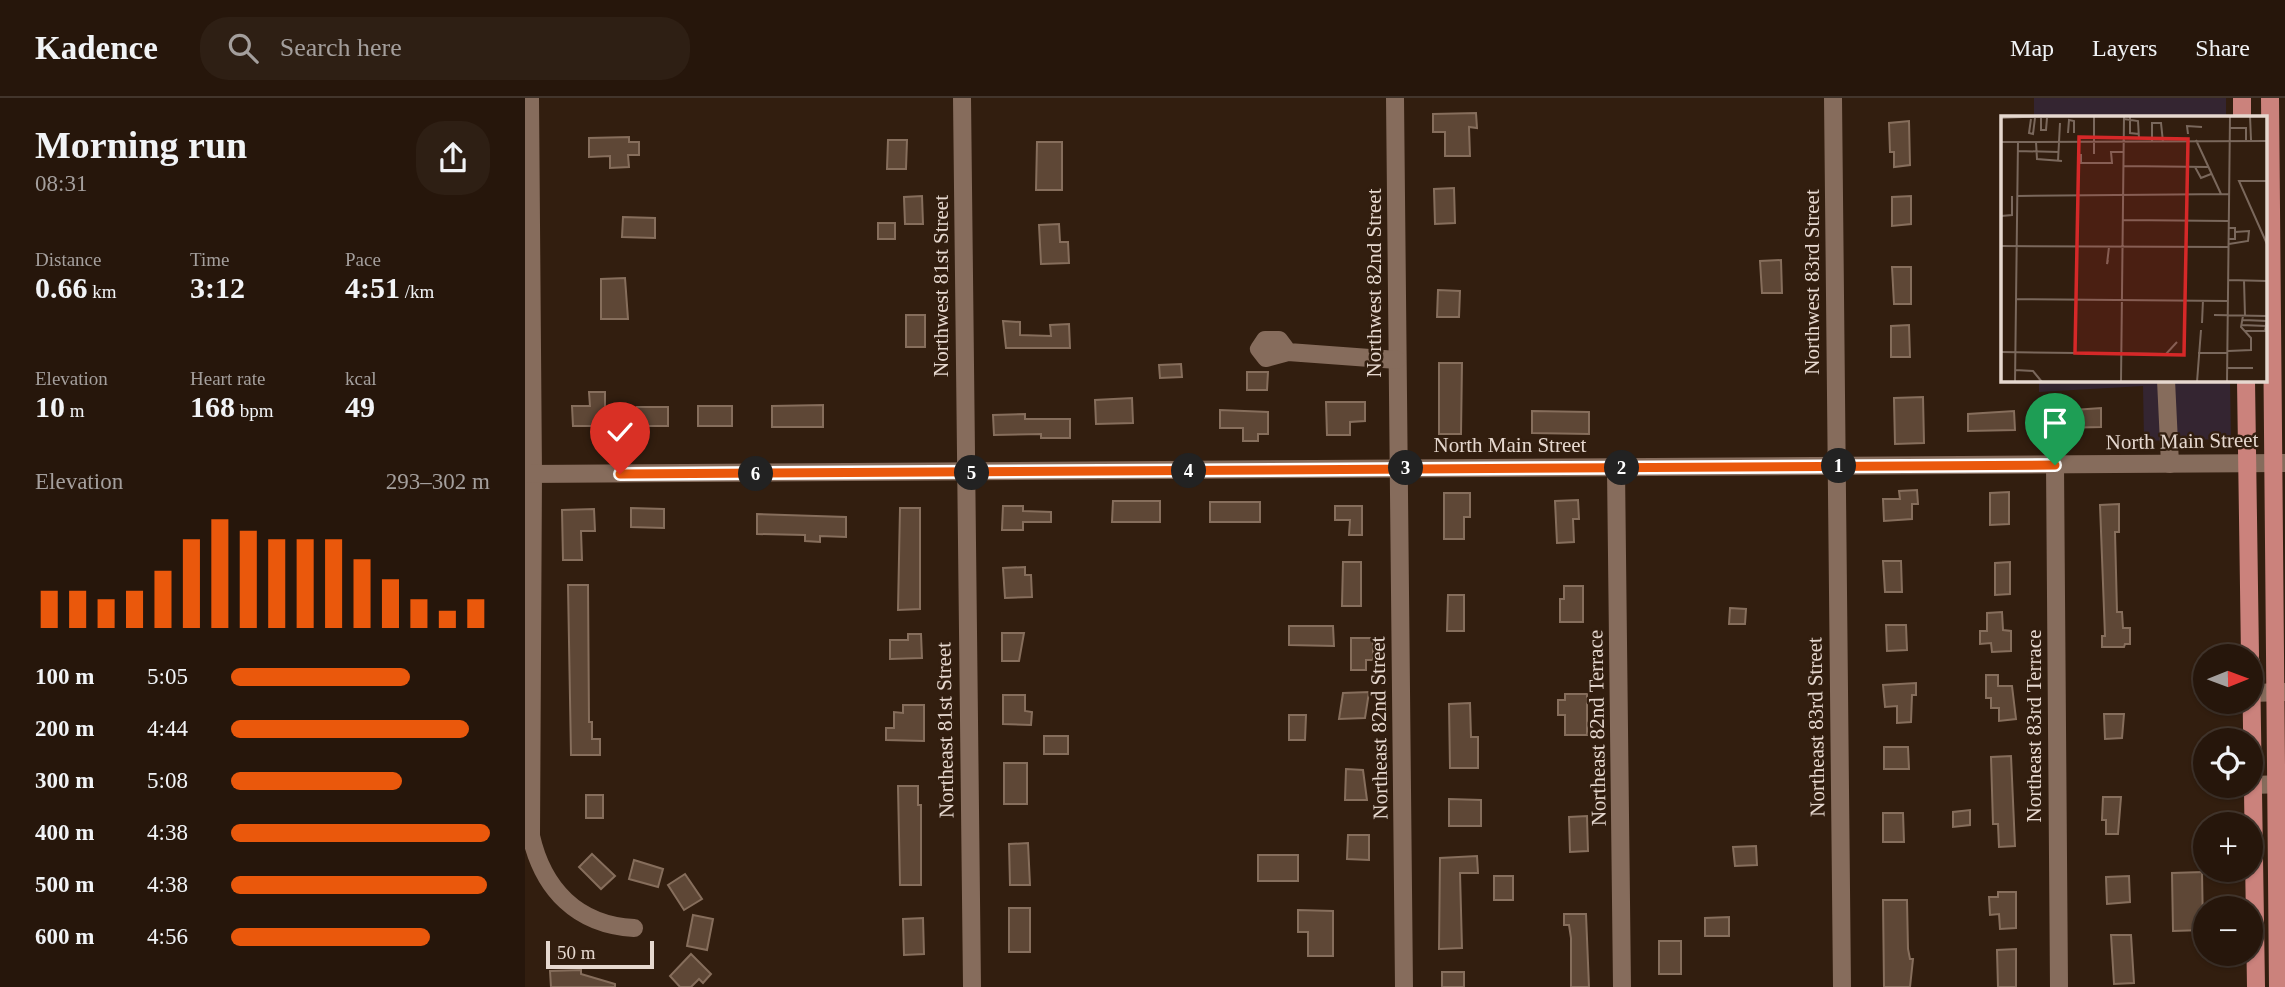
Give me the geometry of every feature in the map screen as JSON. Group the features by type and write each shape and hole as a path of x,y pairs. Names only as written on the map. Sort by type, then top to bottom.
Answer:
{"main road":[{"path":"2242,98 2242,116"},
{"path":"2270,98 2278,463 2281,784 2278,987"},
{"path":"2246,382 2250,644"},
{"path":"2252,798 2256,987"}],"street":[{"path":"530,98 531,836 541,870 561,898 590,918 612,926 634,928"},
{"name":"Northwest 81st Street","path":"962,98 965,473"},
{"name":"Northwest 82nd Street","path":"1395,98 1398,468"},
{"name":"Northwest 83rd Street","path":"1833,98 1836,466"},
{"path":"1288,352 1397,360"},
{"path":"2166,382 2170,464"},
{"name":"North Main Street","path":"529,474 2278,463"},
{"name":"Northeast 83rd Terrace","path":"2055,465 2059,987"},
{"name":"Northeast 83rd Street","path":"1836,466 1842,987"},
{"name":"Northeast 82nd Street","path":"1398,468 1404,987"},
{"name":"Northeast 82nd Terrace","path":"1616,468 1622,987"},
{"name":"Northeast 81st Street","path":"965,473 972,987"},
{"path":"2263,785 2281,784"}],"shaded area":[{"path":"2034,98 2226,98 2226,116 2034,116"},
{"path":"2039,382 2230,382 2231,439 2144,441 2143,386 2039,392"}],"building":[{"path":"1476,113 1477,128 1469,127 1470,156 1445,156 1445,132 1433,132 1433,114"},
{"path":"1909,121 1910,165 1894,167 1894,152 1890,152 1889,123"},
{"path":"629,137 629,142 639,142 639,155 628,155 629,167 610,168 610,156 589,157 589,138"},
{"path":"888,140 907,140 906,169 887,169"},
{"path":"1037,142 1062,142 1062,190 1036,190"},
{"path":"1454,188 1455,223 1435,224 1434,189"},
{"path":"922,196 923,224 905,224 904,197"},
{"path":"1911,196 1911,224 1892,226 1892,197"},
{"path":"623,217 655,218 655,238 622,237"},
{"path":"878,223 895,223 895,239 878,239"},
{"path":"1059,224 1060,242 1068,242 1069,263 1041,264 1039,225"},
{"path":"1781,260 1782,293 1762,293 1760,261"},
{"path":"1892,267 1911,267 1911,304 1894,304"},
{"path":"625,278 628,319 601,319 601,279"},
{"path":"1438,290 1460,291 1459,317 1437,317"},
{"path":"906,315 925,315 925,347 906,347"},
{"path":"1003,321 1020,322 1020,335 1051,336 1050,325 1069,324 1070,348 1006,348"},
{"path":"1909,325 1910,357 1891,357 1891,326"},
{"path":"1439,363 1462,363 1461,434 1439,434"},
{"path":"1181,364 1182,377 1160,378 1159,365"},
{"path":"1247,372 1268,372 1267,390 1247,390"},
{"path":"589,392 605,392 605,426 573,426 572,406 590,406"},
{"path":"1923,397 1924,443 1895,444 1894,398"},
{"path":"1132,398 1133,423 1096,424 1095,400"},
{"path":"1326,402 1365,402 1365,421 1350,422 1350,435 1327,435"},
{"path":"823,405 823,427 772,427 772,406"},
{"path":"698,406 732,406 732,426 698,426"},
{"path":"637,407 668,407 668,426 637,426"},
{"path":"2101,408 2101,427 2060,428 2059,411"},
{"path":"1220,410 1268,412 1268,434 1258,434 1258,441 1243,441 1243,428 1220,428"},
{"path":"1532,411 1589,412 1589,434 1532,433"},
{"path":"2014,411 2015,430 1968,431 1968,414"},
{"path":"1025,414 1025,419 1070,419 1070,438 1041,438 1041,434 994,435 993,415"},
{"path":"1917,490 1918,504 1912,504 1912,519 1884,521 1883,499 1900,499 1899,491"},
{"path":"2009,492 2009,524 1990,525 1990,493"},
{"path":"1444,493 1470,493 1470,517 1464,517 1464,539 1444,539"},
{"path":"1578,500 1579,519 1573,519 1574,542 1557,543 1555,501"},
{"path":"1113,501 1160,501 1160,522 1112,522"},
{"path":"1210,502 1260,502 1260,522 1210,522"},
{"path":"2119,504 2119,532 2115,532 2117,612 2122,612 2123,628 2130,628 2130,644 2125,644 2124,647 2102,647 2102,636 2105,636 2100,505"},
{"path":"1003,506 1023,506 1023,511 1051,512 1051,522 1023,522 1023,530 1002,530"},
{"path":"1335,506 1362,506 1362,535 1349,535 1350,520 1335,520"},
{"path":"631,508 664,509 664,528 631,527"},
{"path":"900,508 920,508 920,609 898,610"},
{"path":"594,509 595,531 581,531 582,560 563,560 562,510"},
{"path":"757,514 846,517 846,537 820,536 820,542 805,541 805,535 757,534"},
{"path":"1883,561 1901,561 1902,592 1885,592"},
{"path":"1343,562 1361,562 1361,606 1342,606"},
{"path":"2010,562 2010,594 1995,595 1995,563"},
{"path":"1025,567 1025,575 1031,575 1032,597 1005,598 1003,568"},
{"path":"568,585 588,585 589,722 592,722 592,739 600,739 600,755 571,755"},
{"path":"1564,586 1583,586 1583,622 1560,622 1560,599 1564,599"},
{"path":"1448,595 1464,595 1464,631 1447,631"},
{"path":"1730,608 1746,609 1745,624 1729,624"},
{"path":"2002,612 2003,630 2011,631 2011,651 1992,652 1991,643 1980,644 1980,631 1987,631 1987,613"},
{"path":"1886,625 1906,625 1907,650 1887,651"},
{"path":"1289,626 1333,626 1334,646 1289,645"},
{"path":"1002,633 1024,633 1019,661 1002,661"},
{"path":"908,634 921,634 922,658 890,659 890,640 908,640"},
{"path":"1351,638 1373,638 1373,660 1366,660 1366,670 1351,670"},
{"path":"1986,675 1998,675 1998,686 2012,686 2016,719 1999,721 1999,708 1991,708 1991,698 1986,698"},
{"path":"1916,683 1916,695 1912,695 1911,722 1897,723 1897,706 1885,707 1883,685"},
{"path":"1369,692 1365,718 1339,719 1343,693"},
{"path":"1565,694 1587,694 1587,735 1565,735 1565,715 1558,715 1558,700 1565,700"},
{"path":"1003,695 1025,695 1025,711 1032,712 1031,725 1003,724"},
{"path":"1470,703 1471,737 1478,737 1478,768 1450,768 1449,704"},
{"path":"903,705 924,705 924,741 886,740 886,728 894,728 894,712 903,713"},
{"path":"2104,714 2124,714 2122,738 2105,739"},
{"path":"1289,715 1306,715 1305,740 1289,740"},
{"path":"1044,736 1068,736 1068,754 1044,754"},
{"path":"1884,747 1908,747 1909,769 1884,769"},
{"path":"2011,756 2015,846 1999,847 1998,824 1993,824 1991,757"},
{"path":"1004,763 1027,763 1027,804 1004,804"},
{"path":"1346,769 1363,770 1367,800 1345,800"},
{"path":"898,786 918,786 918,805 921,805 921,885 900,885"},
{"path":"586,795 603,795 603,818 586,818"},
{"path":"2103,797 2121,797 2118,834 2106,834 2106,820 2102,820"},
{"path":"1449,799 1481,800 1481,826 1449,826"},
{"path":"1970,810 1970,825 1953,827 1953,812"},
{"path":"1883,813 1903,813 1904,842 1883,842"},
{"path":"1587,816 1588,851 1570,852 1569,817"},
{"path":"1348,835 1369,835 1369,860 1347,859"},
{"path":"1028,843 1030,885 1010,885 1009,844"},
{"path":"1756,846 1757,865 1735,866 1733,847"},
{"path":"592,854 615,876 601,889 579,867"},
{"path":"1258,855 1298,855 1298,881 1258,881"},
{"path":"1477,856 1478,873 1460,873 1462,948 1439,949 1440,858"},
{"path":"634,860 663,869 658,887 629,879"},
{"path":"2193,872 2193,882 2202,882 2202,896 2193,896 2193,930 2173,931 2172,873"},
{"path":"685,874 702,899 684,910 668,885"},
{"path":"1494,876 1513,876 1513,900 1494,900"},
{"path":"2129,876 2130,902 2107,904 2106,877"},
{"path":"1998,892 2016,892 2016,928 2000,929 1999,914 1990,915 1989,897 1998,897"},
{"path":"1883,900 1907,900 1908,949 1910,959 1913,959 1910,987 1884,987"},
{"path":"1009,908 1030,908 1030,952 1009,952"},
{"path":"1298,910 1333,911 1333,956 1308,956 1308,932 1298,932"},
{"path":"1564,914 1586,914 1589,987 1571,987 1571,938 1569,925 1564,925"},
{"path":"693,915 713,919 707,950 687,946"},
{"path":"1729,917 1729,936 1705,936 1705,918"},
{"path":"923,918 924,954 904,955 903,919"},
{"path":"2111,935 2131,935 2134,983 2114,984"},
{"path":"1659,941 1681,941 1681,974 1659,974"},
{"path":"2016,949 2016,987 1998,987 1997,950"},
{"path":"691,954 711,974 703,983 699,979 691,987 680,987 670,976"},
{"path":"581,970 581,974 615,984 615,987 551,987 550,971"},
{"path":"1442,972 1464,972 1464,987 1442,987"}],"route":[{"path":"620,474 2055,465"}]}
